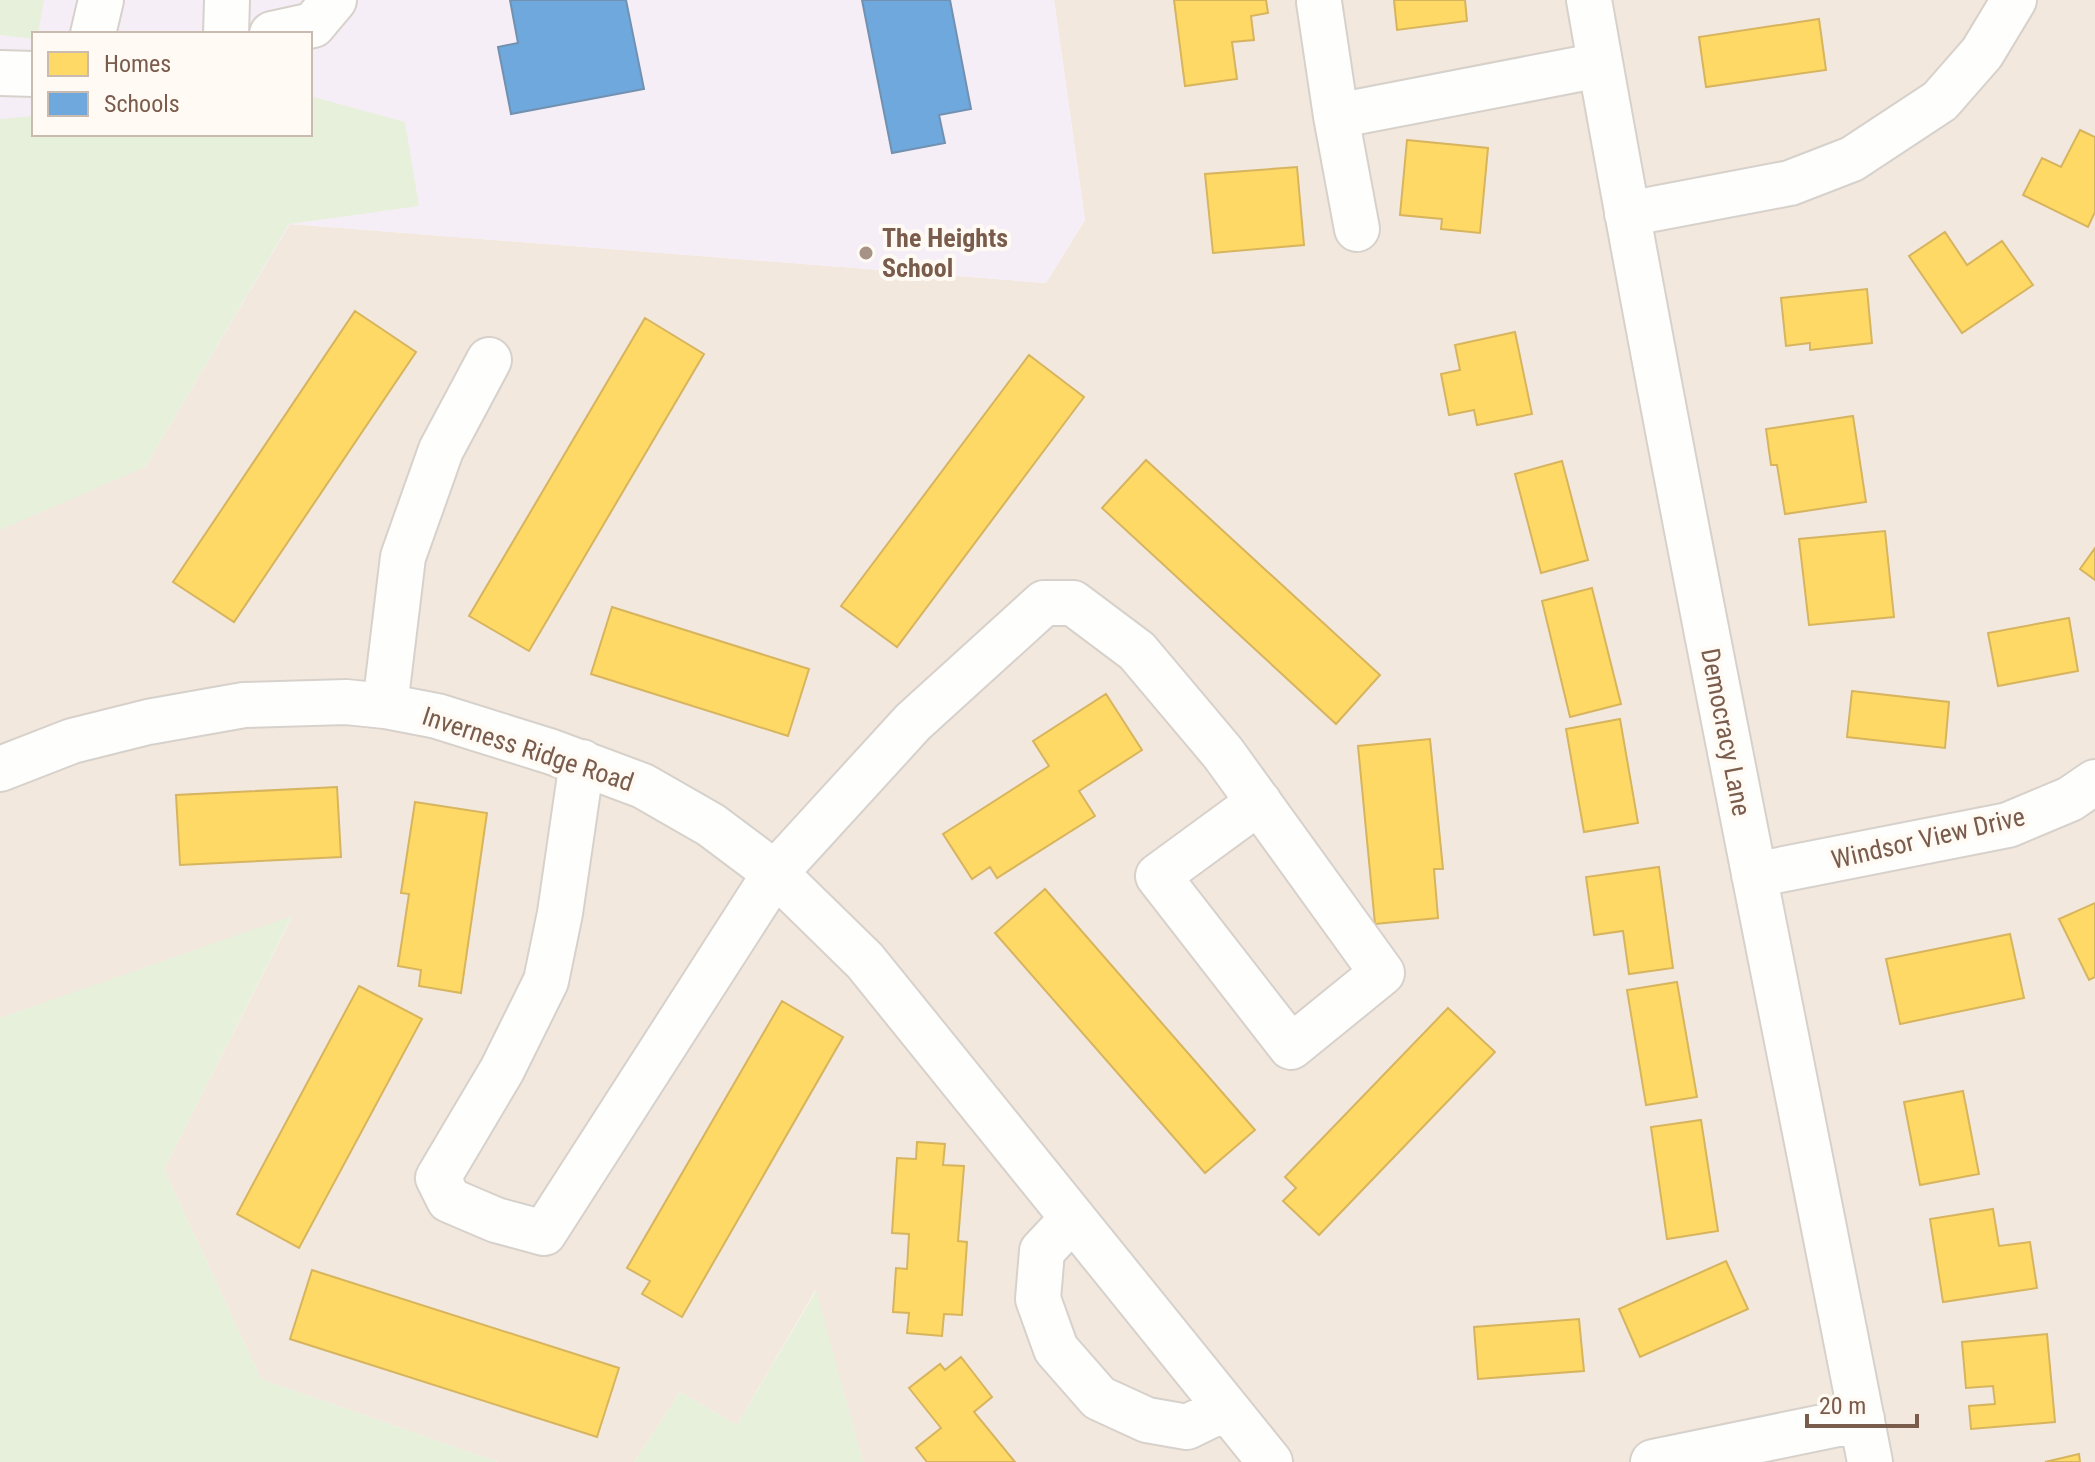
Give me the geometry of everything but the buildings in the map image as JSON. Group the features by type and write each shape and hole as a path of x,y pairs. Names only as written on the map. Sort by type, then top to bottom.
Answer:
{"street":[{"path":"93,32 101,0"},
{"path":"226,32 227,0"},
{"path":"281,32 313,25 334,0"},
{"name":"Democracy Lane","path":"1589,0 1754,875 1870,1462"},
{"path":"1627,214 1790,183 1852,159 1940,101 1982,53 2014,0"},
{"path":"1319,2 1357,229"},
{"path":"1336,116 1600,65"},
{"path":"0,73 32,74"},
{"path":"385,706 403,557 441,450 489,360"},
{"path":"582,762 560,913 546,981 502,1070 438,1178 449,1200 496,1220 544,1233 775,873 913,722 1044,603 1073,603 1137,651 1223,753 1259,802 1382,973 1291,1047 1158,876 1259,802"},
{"name":"Inverness Ridge Road","path":"0,769 72,741 148,722 244,705 346,702 437,716 582,762 643,786 711,825 775,873 865,961 1270,1462"},
{"name":"Windsor View Drive","path":"1754,875 2008,825 2070,799 2095,782"},
{"path":"1073,1218 1042,1251 1038,1299 1056,1349 1099,1398 1147,1420 1187,1427 1226,1408"},
{"path":"1653,1462 1862,1419"}],"shaded area":[{"name":"The Heights School","path":"0,0 1054,0 1085,220 1046,283 290,224 145,467 0,521"},
{"path":"1054,0 2095,0 2095,1462 863,1462 815,1291 737,1425 680,1392 634,1462 498,1462 261,1379 164,1169 292,917 0,1018 0,521 145,467 289,224 1046,283 1085,220"}],"green space":[{"path":"0,0 44,0 38,32 32,32 32,39 0,35"},
{"path":"312,97 405,122 419,206 289,224 145,467 0,530 0,119 32,116 32,136 312,136"},
{"path":"292,916 164,1169 261,1379 498,1462 0,1462 0,1018"},
{"path":"816,1291 863,1462 634,1462 680,1392 737,1425"}],"place":[{"name":"The Heights School","path":"866,253"}]}
